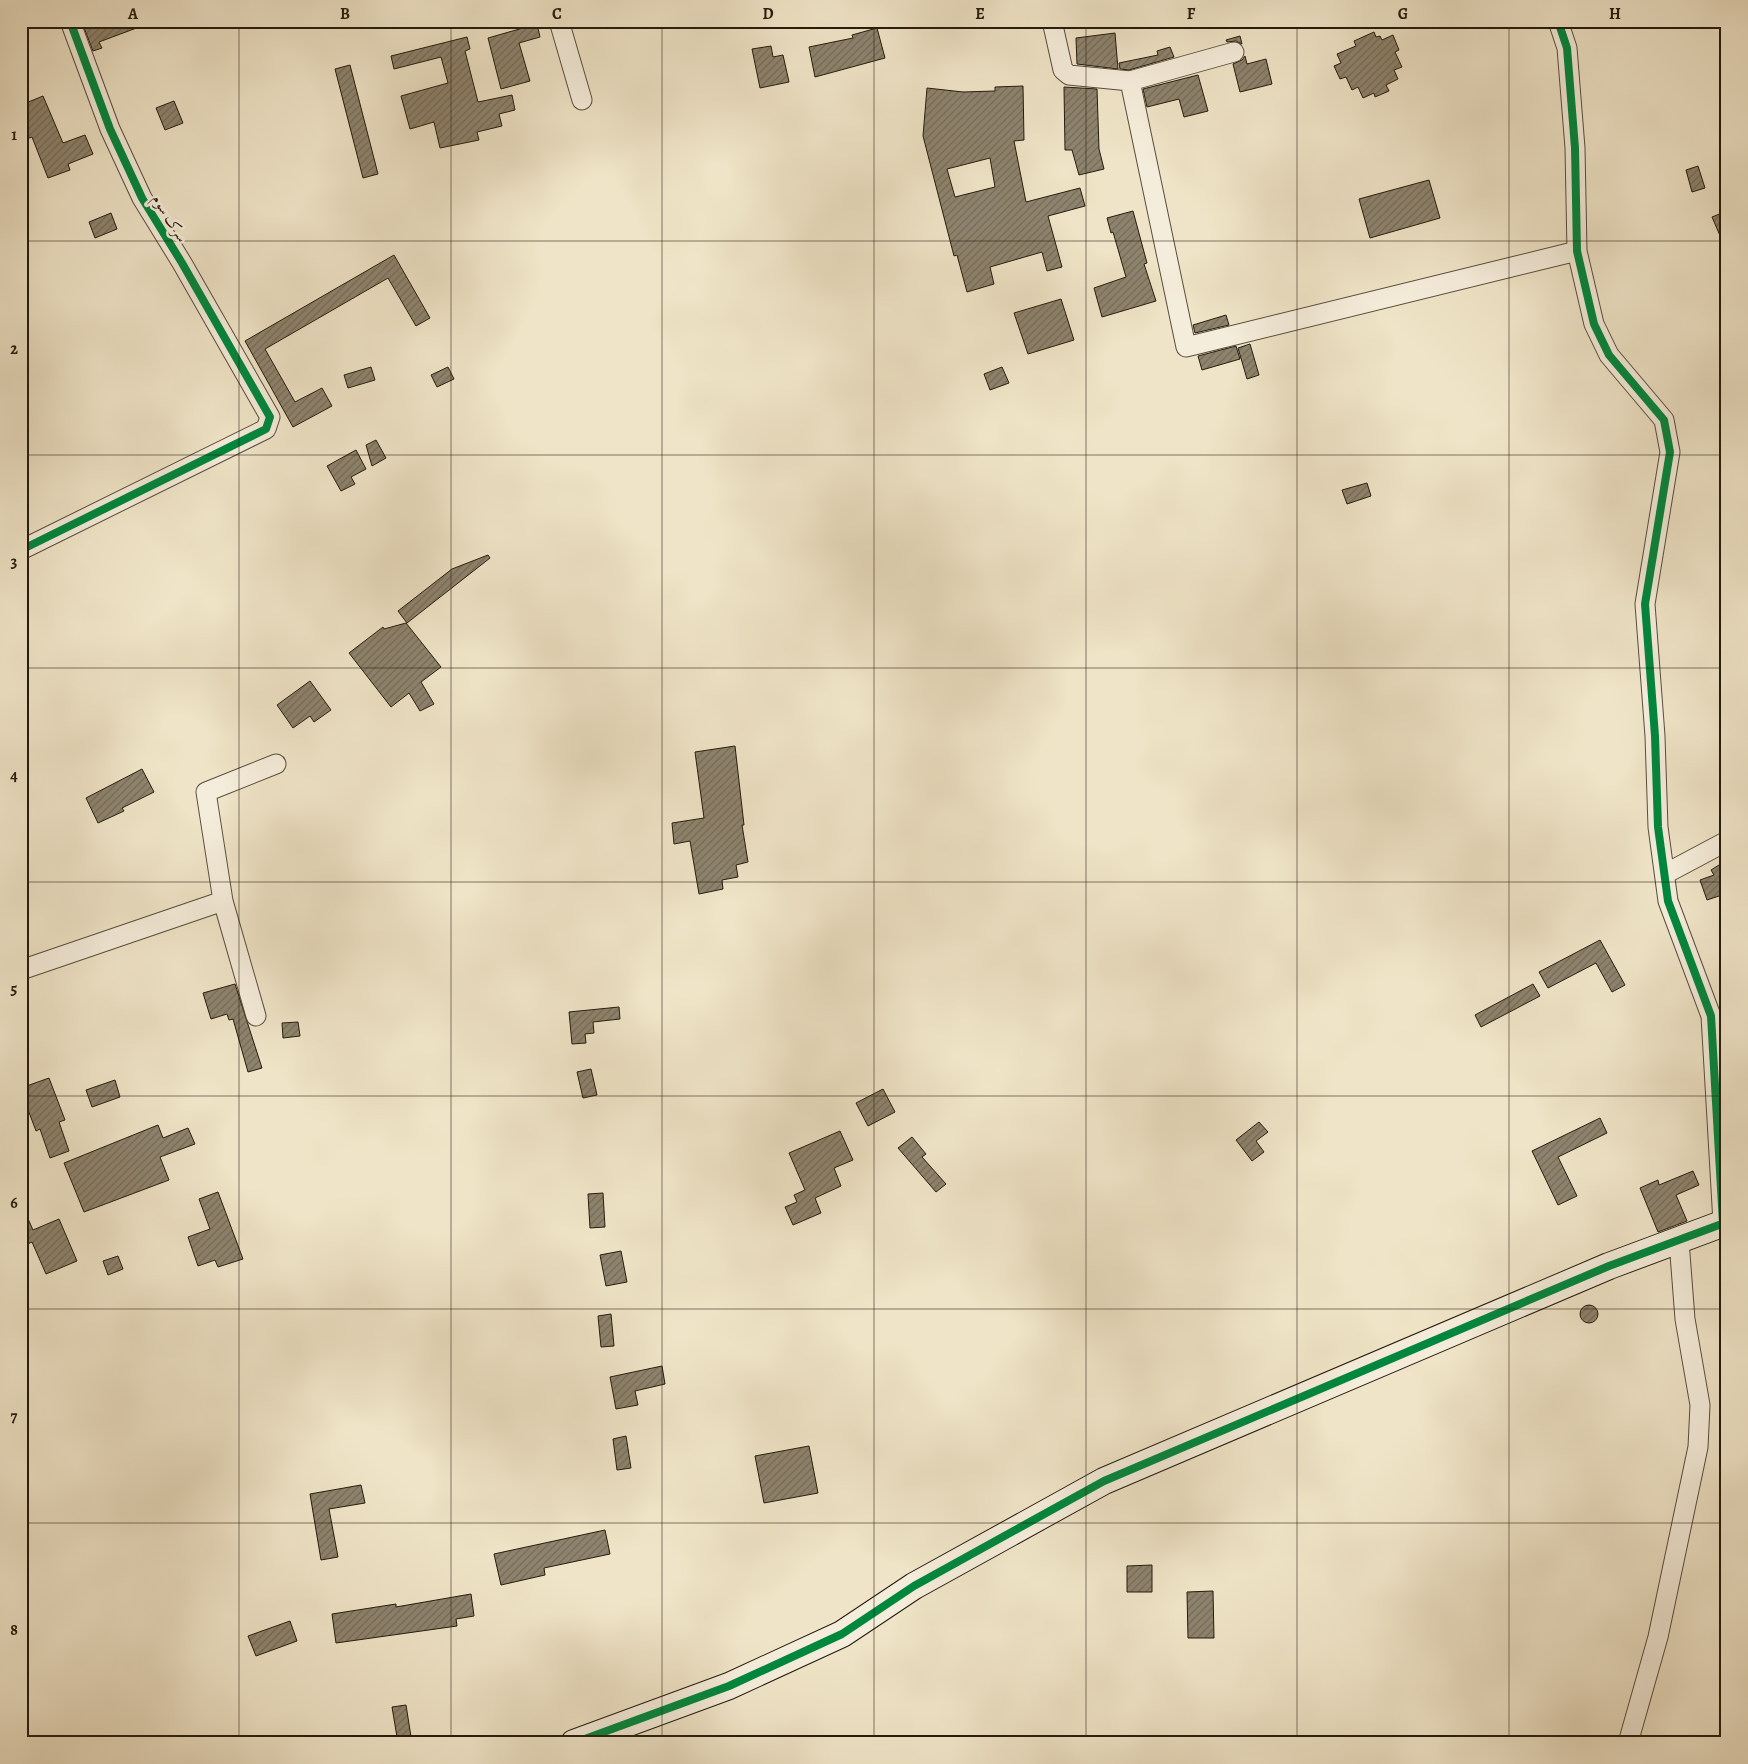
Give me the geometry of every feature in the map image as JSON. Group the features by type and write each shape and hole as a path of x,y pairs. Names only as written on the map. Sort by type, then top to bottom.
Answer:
{"street":[{"name":"سرک سوم","path":"21,550 266,429 270,417 182,263 142,198 110,130 70,21"},
{"path":"559,21 582,100"},
{"path":"1052,21 1064,70 1069,75 1130,81 1234,52"},
{"path":"574,1743 729,1686 842,1634 914,1586 1104,1481 1610,1266 1725,1222 1711,1016 1668,901 1658,827 1656,736 1645,604 1670,452 1664,420 1609,356 1594,324 1577,250 1576,148 1567,48 1558,21"},
{"path":"1130,81 1186,347 1577,250"},
{"path":"256,1016 223,901 206,792 276,764"},
{"path":"1664,874 1727,841"},
{"path":"21,970 223,901"},
{"path":"1628,1743 1658,1638 1698,1447 1700,1405 1685,1319 1679,1241"}],"building":[{"path":"93,21 150,21 150,23 99,42 102,48 93,51 83,25"},
{"path":"537,24 540,37 519,43 530,81 501,89 488,38"},
{"path":"877,28 885,58 815,77 809,47 853,38 852,35"},
{"path":"1374,32 1376,37 1380,36 1382,40 1393,35 1399,50 1395,52 1402,67 1394,70 1398,79 1386,85 1389,91 1375,97 1374,93 1363,98 1358,87 1352,90 1346,77 1340,79 1334,66 1341,63 1337,54 1356,46 1354,41"},
{"path":"1115,33 1118,69 1077,64 1076,38"},
{"path":"1240,36 1242,44 1236,41 1227,42 1226,40"},
{"path":"467,37 470,49 465,51 478,102 512,95 515,110 499,114 502,126 477,132 479,140 440,148 434,122 410,129 401,96 448,83 441,57 394,69 391,56"},
{"path":"771,46 773,57 783,55 789,82 760,88 752,49"},
{"path":"1170,47 1174,57 1129,70 1120,69 1119,63 1158,55 1157,51"},
{"path":"1245,56 1247,64 1266,59 1272,84 1240,92 1233,64 1242,60"},
{"path":"350,65 378,174 363,178 335,69"},
{"path":"1198,75 1208,111 1184,117 1179,99 1147,107 1143,89"},
{"path":"1023,86 1024,140 1014,141 1026,202 1080,188 1085,206 1048,216 1062,267 1047,271 1042,252 990,267 994,284 967,292 957,255 954,256 923,136 927,88 963,92 995,91 995,87","holes":["990,158 995,187 955,197 947,169"]},
{"path":"1064,87 1097,89 1099,149 1104,169 1079,175 1072,150 1065,150"},
{"path":"43,96 63,143 85,135 93,154 68,164 70,170 48,178 32,137 21,141 21,105"},
{"path":"174,101 183,123 165,130 156,108"},
{"path":"1698,166 1705,188 1692,192 1686,170"},
{"path":"1429,180 1440,218 1370,238 1359,199"},
{"path":"1133,211 1147,263 1144,264 1156,301 1102,317 1094,288 1126,277 1107,218"},
{"path":"1727,211 1727,252 1712,217"},
{"path":"111,213 117,229 95,238 89,222"},
{"path":"394,255 430,318 416,326 388,278 265,349 295,402 322,388 332,406 293,427 245,341"},
{"path":"1061,299 1074,340 1028,354 1014,313"},
{"path":"1226,315 1229,325 1195,333 1193,325"},
{"path":"1250,344 1259,375 1247,379 1238,348"},
{"path":"1236,346 1240,359 1202,370 1198,356"},
{"path":"371,367 375,380 348,388 344,375"},
{"path":"448,367 454,379 437,387 431,375"},
{"path":"1002,367 1009,383 990,390 984,374"},
{"path":"376,440 386,458 372,466 366,445"},
{"path":"356,450 366,469 351,477 355,484 341,491 327,466"},
{"path":"1367,483 1371,496 1347,504 1342,490"},
{"path":"488,555 490,558 407,623 398,611 452,569"},
{"path":"406,623 441,667 421,682 434,704 420,711 409,693 391,707 349,653 383,627 384,629"},
{"path":"310,681 331,710 314,722 310,716 293,728 277,705"},
{"path":"735,746 744,825 742,825 748,862 736,865 738,877 722,880 723,889 699,894 690,841 674,844 672,823 704,818 695,752"},
{"path":"142,769 154,792 122,808 124,811 98,823 86,798"},
{"path":"1727,860 1727,897 1725,894 1707,900 1700,880 1714,875 1711,870"},
{"path":"1600,940 1625,985 1612,992 1596,963 1548,988 1539,972"},
{"path":"235,984 262,1068 248,1072 233,1019 229,1020 227,1014 211,1019 203,993"},
{"path":"1533,984 1540,996 1481,1027 1475,1015"},
{"path":"619,1007 620,1019 593,1022 594,1033 585,1034 586,1043 572,1044 569,1012"},
{"path":"298,1022 300,1036 283,1038 282,1023"},
{"path":"591,1069 597,1095 583,1098 577,1072"},
{"path":"49,1078 65,1120 59,1122 69,1151 50,1158 40,1129 36,1131 21,1091 21,1088"},
{"path":"115,1080 120,1097 92,1107 86,1090"},
{"path":"883,1089 895,1112 868,1126 856,1103"},
{"path":"1600,1118 1607,1133 1558,1157 1577,1196 1558,1205 1532,1151"},
{"path":"1259,1122 1268,1132 1256,1141 1264,1152 1252,1161 1236,1140"},
{"path":"158,1125 163,1138 188,1128 195,1144 160,1157 169,1180 84,1212 64,1163"},
{"path":"840,1131 853,1160 834,1168 841,1186 815,1198 821,1213 793,1225 785,1207 797,1202 794,1195 805,1190 789,1153"},
{"path":"912,1137 926,1154 922,1157 946,1184 936,1192 898,1148"},
{"path":"1693,1171 1699,1185 1676,1195 1687,1221 1658,1232 1640,1188 1658,1180 1659,1185"},
{"path":"218,1192 243,1259 218,1267 215,1260 198,1266 188,1237 210,1229 199,1199"},
{"path":"603,1193 605,1227 590,1228 588,1194"},
{"path":"21,1203 33,1230 59,1219 77,1261 46,1274 32,1242 21,1247"},
{"path":"621,1251 627,1282 606,1286 600,1255"},
{"path":"118,1256 123,1269 108,1275 103,1261"},
{"path":"1585,1305 1593,1305 1598,1310 1596,1321 1585,1323 1580,1318 1580,1310"},
{"path":"611,1314 614,1346 601,1347 598,1316"},
{"path":"662,1366 665,1384 635,1391 638,1405 616,1409 610,1377"},
{"path":"626,1436 631,1468 617,1470 613,1439"},
{"path":"809,1446 818,1493 764,1503 755,1456"},
{"path":"361,1485 365,1503 329,1509 338,1557 321,1560 310,1494"},
{"path":"605,1530 610,1554 544,1568 545,1575 501,1585 494,1554"},
{"path":"1152,1565 1152,1592 1127,1592 1127,1566"},
{"path":"1213,1591 1214,1638 1188,1638 1187,1592"},
{"path":"471,1594 474,1616 456,1619 457,1626 336,1643 332,1614 396,1604 396,1607"},
{"path":"290,1621 297,1641 256,1656 248,1636"},
{"path":"406,1705 412,1743 398,1743 392,1707"}],"cycle path":[{"path":"21,550 266,429 270,417 182,263 142,198 110,129 70,21"},
{"path":"1558,21 1567,48 1575,148 1577,251 1594,324 1609,355 1664,420 1670,452 1645,604 1655,736 1658,827 1668,901 1711,1016 1723,1223"},
{"path":"574,1743 729,1686 842,1634 914,1586 1104,1481 1609,1266 1727,1222"}]}
